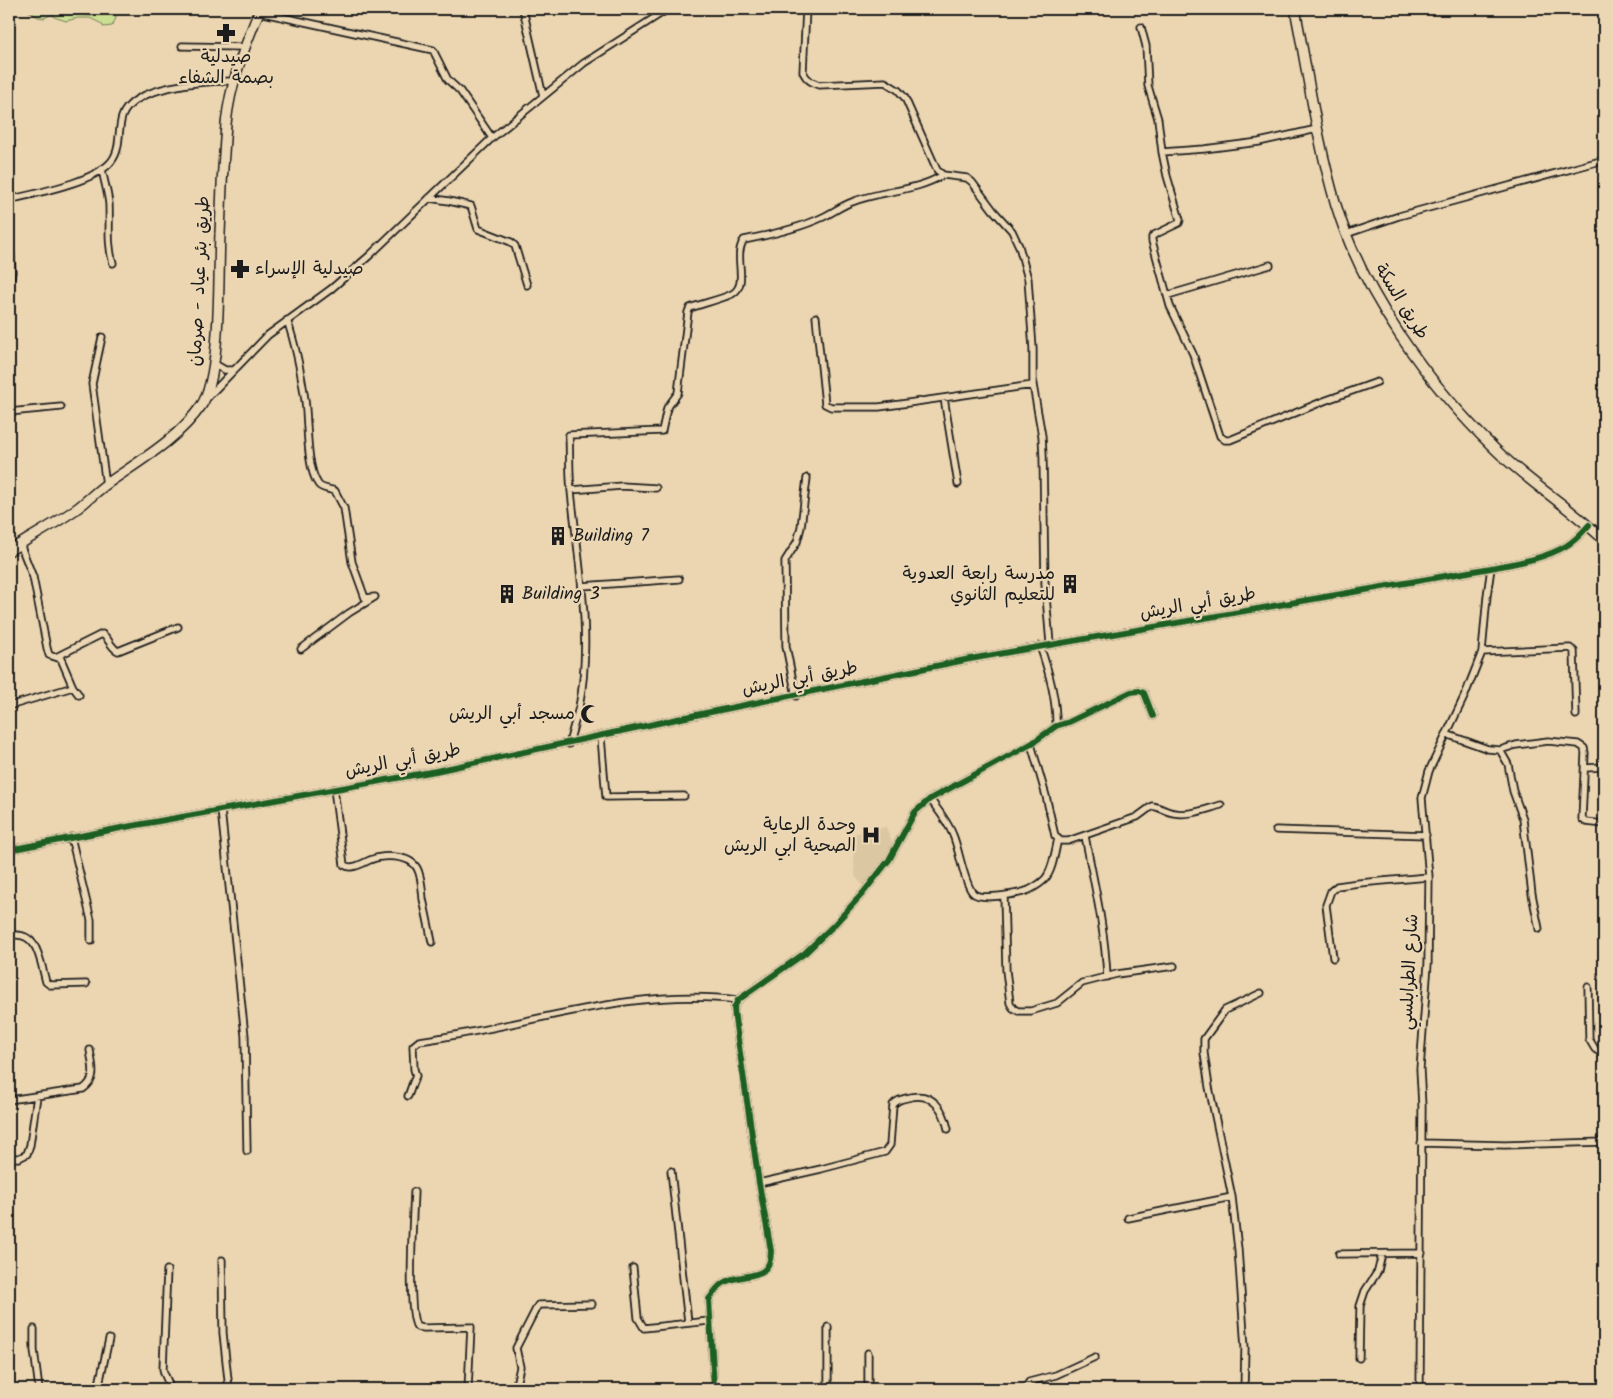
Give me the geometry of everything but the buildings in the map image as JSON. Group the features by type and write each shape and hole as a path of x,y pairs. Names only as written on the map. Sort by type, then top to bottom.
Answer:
{"main road":[{"name":"طريق السكة","path":"1295,9 1317,129 1336,206 1369,286 1393,325 1440,390 1494,448 1604,540"},
{"name":"طريق بئر عياد - صرمان","path":"9,552 78,507 158,449 186,425 202,404 210,386 217,327 226,122 233,81 259,10"}],"street":[{"path":"523,9 543,96"},
{"path":"202,404 268,335 350,273 492,138 584,63 668,9"},
{"path":"806,9 803,72 806,78 810,82 819,85 885,82 898,90 905,98 937,170 943,175 967,178 972,182 1012,231 1019,246 1031,299 1033,385 1042,436 1045,584 1050,644"},
{"path":"259,10 433,50 448,80 460,91 492,138"},
{"path":"1141,27 1146,46 1148,86 1158,119 1167,176 1180,220 1179,223 1154,234 1152,237 1170,306 1193,354 1220,436 1225,440 1230,440 1324,401 1377,382"},
{"path":"182,46 244,47"},
{"path":"9,200 72,183 102,169 110,163 118,149 122,117 126,108 136,100 186,83 233,81"},
{"path":"1162,152 1259,142 1317,129"},
{"path":"1346,234 1399,216 1604,160"},
{"path":"102,169 109,203 108,233 113,263"},
{"path":"569,744 579,707 584,643 582,586 571,490 569,434 662,431 667,408 678,393 688,312 690,308 731,294 738,289 740,284 738,251 744,240 793,228 821,218 852,202 912,188 934,181 943,175"},
{"path":"429,198 471,206 478,229 511,242 515,246 527,285"},
{"path":"9,230 12,272 9,277"},
{"path":"1168,295 1270,265"},
{"path":"816,317 826,404 832,406 879,407 1033,385"},
{"path":"287,320 297,349 305,400 311,465 318,485 335,491 344,508 352,562 365,598 375,597 349,613 301,649"},
{"path":"102,337 92,384 106,485"},
{"path":"213,363 225,370 234,370"},
{"path":"944,398 958,484"},
{"path":"9,412 61,406"},
{"path":"796,696 786,646 785,562 797,542 801,527 807,478"},
{"path":"571,490 622,486 656,488"},
{"name":"طريق أبي الريش","path":"9,850 71,837 436,771 569,744 691,716 1050,644 1491,568 1550,554 1574,540 1589,526"},
{"path":"20,544 33,577 46,648 49,655 61,659 73,687 79,695"},
{"name":"شارع الطرابلسي","path":"1420,1389 1422,1106 1420,1069 1428,964 1429,878 1422,798 1428,770 1465,695 1482,652 1491,568"},
{"path":"582,586 679,579"},
{"path":"56,657 102,634 113,649 118,651 178,627"},
{"path":"1040,646 1049,678 1056,714 1056,726"},
{"path":"1482,652 1570,648 1574,651 1576,715"},
{"path":"9,706 73,687"},
{"path":"714,1389 709,1300 717,1288 724,1282 765,1270 769,1266 772,1251 759,1183 735,1019 734,1008 738,1000 805,953 834,925 889,860 915,812 930,799 1030,744 1056,726 1069,722 1131,692 1139,691 1144,693 1153,716"},
{"path":"1446,734 1488,749 1500,750 1516,745 1548,740 1578,744 1584,748 1585,768 1582,819 1586,822 1604,824"},
{"path":"601,737 606,797 684,796"},
{"path":"930,799 953,833 972,892 975,895 982,897 1004,896 1030,890 1045,879 1058,839 1030,744"},
{"path":"1500,750 1508,764 1513,790 1523,819 1532,894 1539,929"},
{"path":"1585,768 1604,767"},
{"path":"334,789 344,865 354,867 374,859 388,857 401,858 412,863 417,868 420,879 432,942"},
{"path":"1058,839 1068,841 1085,836 1137,817 1152,806 1160,807 1173,813 1185,814 1221,805"},
{"path":"221,810 245,1036 247,1150"},
{"path":"1276,830 1426,835"},
{"path":"1085,836 1101,920 1105,948 1106,977"},
{"path":"71,837 91,920 91,941"},
{"path":"1333,958 1326,905 1331,891 1337,886 1359,882 1429,878"},
{"path":"1004,896 1006,970 1010,1003 1018,1011 1057,1004 1082,984 1106,977 1174,966"},
{"path":"9,936 19,934 28,938 35,945 46,982 50,985 86,984"},
{"path":"1588,987 1589,1039 1595,1049 1604,1055"},
{"path":"1244,1389 1245,1348 1238,1249 1232,1197 1209,1087 1204,1039 1225,1010 1261,993"},
{"path":"408,1096 411,1084 416,1076 413,1046 419,1041 511,1025 583,1008 652,999 711,996 738,1000"},
{"path":"9,1100 83,1089 90,1084 93,1078 90,1050"},
{"path":"9,1158 18,1158 27,1154 37,1096"},
{"path":"759,1183 885,1152 890,1145 893,1105 899,1100 915,1096 929,1098 945,1116 948,1129"},
{"path":"1421,1143 1505,1145 1604,1142"},
{"path":"671,1171 688,1322"},
{"path":"414,1192 411,1269 415,1325 424,1328 470,1327 468,1389"},
{"path":"1128,1218 1232,1197"},
{"path":"1339,1254 1422,1253"},
{"path":"1359,1358 1360,1306 1365,1291 1378,1271 1382,1254"},
{"path":"222,1260 223,1333 229,1389"},
{"path":"633,1268 638,1318 644,1328 709,1320"},
{"path":"167,1270 162,1369 170,1382 169,1389"},
{"path":"515,1389 520,1367 516,1348 538,1305 592,1304"},
{"path":"828,1327 828,1389"},
{"path":"34,1329 34,1350 39,1389"},
{"path":"98,1389 109,1338"},
{"path":"868,1353 868,1389"},
{"path":"1025,1389 1029,1382 1056,1375 1095,1357"}],"shaded area":[{"path":"886,827 893,844 863,886 855,876 852,834"}],"green space":[{"path":"25,9 72,9 69,11 71,13 93,16 100,10 108,9 115,11 116,18 112,26 103,27 102,24 90,18 66,21 54,17 53,14 44,18 38,17"}],"cycle path":[{"path":"9,850 436,771 970,659 1510,564 1539,557 1566,546 1589,525"},
{"path":"714,1389 709,1299 725,1282 762,1272 767,1268 771,1251 735,1019 734,1008 738,1000 805,953 834,925 889,860 915,812 930,799 1031,744 1056,726 1069,722 1131,692 1139,691 1144,693 1153,716"}],"place":[{"name":"صيدلية بصمة الشفاء","path":"226,33"},
{"name":"صيدلية الإسراء","path":"240,269"},
{"name":"Building 7","path":"558,536"},
{"name":"مدرسة رابعة العدوية للتعليم الثانوي","path":"1070,584"},
{"name":"Building 3","path":"507,594"},
{"name":"مسجد أبي الريش","path":"590,714"},
{"name":"وحدة الرعاية الصحية ابي الريش","path":"871,835"}]}
